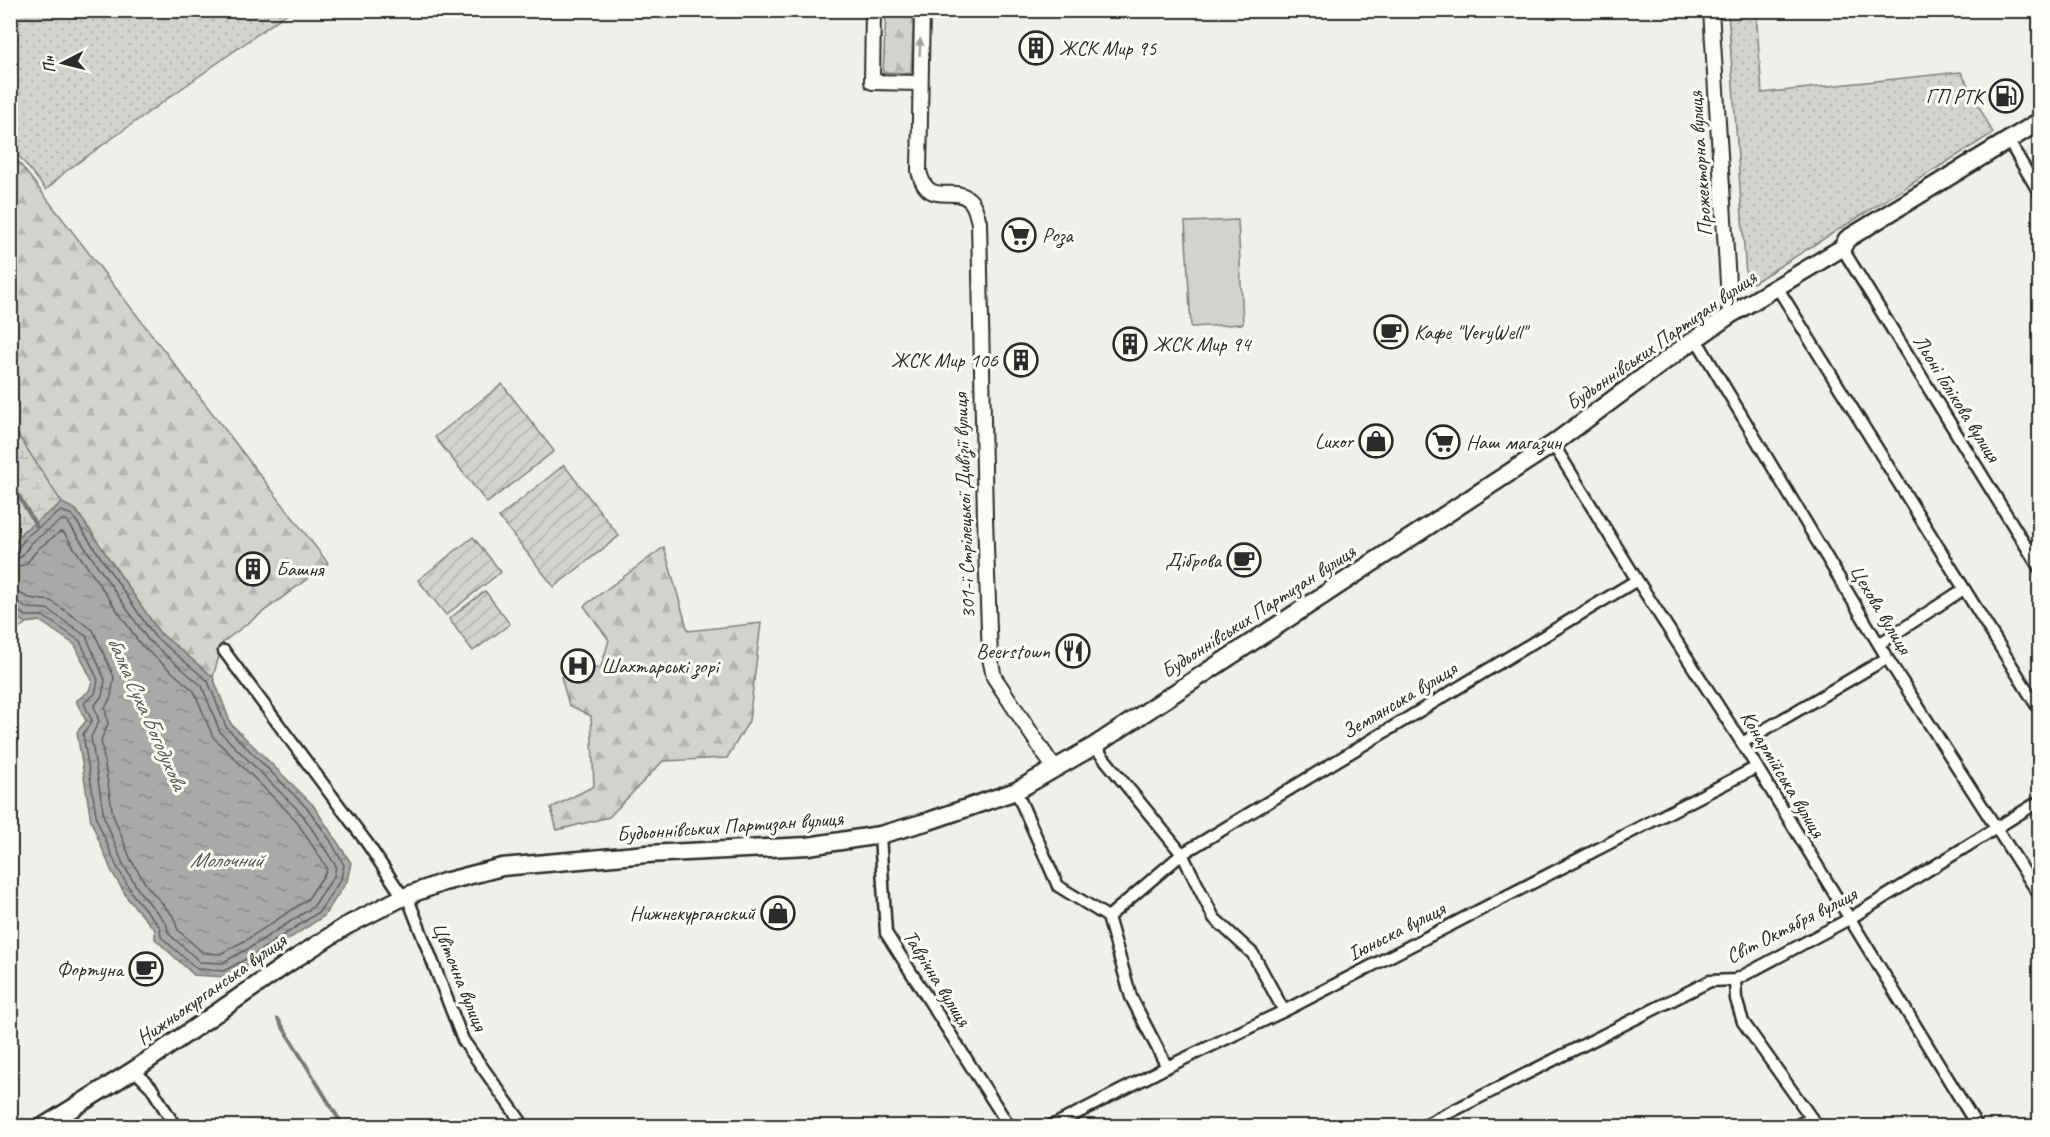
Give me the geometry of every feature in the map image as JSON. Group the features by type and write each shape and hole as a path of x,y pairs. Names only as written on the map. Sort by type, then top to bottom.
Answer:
{"main road":[{"name":"Будьоннівських Партизан вулиця","path":"405,897 444,882 502,867 647,854 808,846 880,835 1016,791 1094,746 1553,444 1730,315 1842,248 1847,239 2040,121"},
{"name":"Нижньокурганська вулиця","path":"44,1126 134,1070 346,926 405,897"}],"street":[{"path":"873,10 872,82 919,83"},
{"name":"301-ї Стрілецької Дивізії вулиця","path":"922,10 919,83 921,182 927,190 964,197 972,203 979,222 985,518 992,668 994,677 1054,768"},
{"name":"Прожекторна вулиця","path":"1711,10 1730,315"},
{"path":"2008,140 2040,194"},
{"name":"Льоні Голікова вулиця","path":"1842,248 2040,568"},
{"path":"1777,287 2040,711"},
{"name":"Цехова вулиця","path":"1696,339 1887,658 2040,896"},
{"name":"Конармійська вулиця","path":"1553,444 1757,767 1848,919 1977,1126"},
{"path":"2028,550 2040,543"},
{"name":"Землянська вулиця","path":"1108,917 1182,854 1637,580"},
{"path":"1879,644 1964,589"},
{"name":"Цвiточна вулиця","path":"224,651 405,897 463,1040 524,1126"},
{"path":"1742,743 1887,658"},
{"path":"1094,746 1182,854 1214,918 1253,954 1284,1011"},
{"name":"Iюньска вулиця","path":"1052,1126 1284,1011 1757,767"},
{"path":"1016,791 1058,886 1108,917 1131,997 1167,1067"},
{"name":"Світ Октября вулиця","path":"1422,1126 1710,981 1735,980 1848,919 2040,801"},
{"name":"Таврічна вулиця","path":"880,835 886,933 1009,1126"},
{"path":"1735,980 1736,999 1743,1022 1813,1123 1795,1126"},
{"path":"134,1070 151,1087 175,1126"}],"green space":[{"path":"10,11 290,11 65,172 46,190 11,146"},
{"path":"886,11 914,11 911,73 883,72"},
{"path":"1728,11 1756,11 1762,93 1961,72 1993,133 1753,283 1746,276"},
{"path":"10,151 328,563 223,642 213,677 159,632 76,510 62,503 11,426"},
{"path":"1238,220 1243,324 1191,327 1185,222"},
{"path":"502,384 554,451 487,503 435,437"},
{"path":"11,424 62,503 22,532 11,550"},
{"path":"564,465 619,536 554,587 499,517"},
{"path":"473,537 501,572 446,615 418,580"},
{"path":"664,547 688,631 761,623 749,721 727,758 663,761 609,817 557,830 551,808 594,786 591,716 569,705 561,677 601,667 609,640 584,606"},
{"path":"485,591 510,624 473,651 449,619"},
{"path":"11,613 26,623 11,633"}],"water":[{"name":"Молочний","path":"62,503 76,510 159,632 213,677 231,724 313,805 351,863 347,881 324,916 258,959 225,977 194,975 155,939 155,930 128,899 111,870 91,821 77,732 86,721 76,701 89,691 92,681 75,645 40,621 26,623 11,613 11,550 22,532"}],"waterway":[{"name":"балка Суха Богодухова","path":"10,481 37,527"},
{"name":"балка Суха Богодухова","path":"278,1019 343,1126"}],"place":[{"name":"ЖСК Мир 95","path":"1036,48"},
{"name":"ГП РТК","path":"2006,96"},
{"name":"Роза","path":"1019,235"},
{"name":"Кафе \"VeryWell\"","path":"1391,332"},
{"name":"ЖСК Мир 94","path":"1130,344"},
{"name":"ЖСК Мир 106","path":"1021,360"},
{"name":"Luxor","path":"1376,441"},
{"name":"Наш магазин","path":"1443,442"},
{"name":"Діброва","path":"1244,560"},
{"name":"Башня","path":"253,569"},
{"name":"Beerstown","path":"1073,651"},
{"name":"Шахтарські зорі","path":"578,666"},
{"name":"Нижнекурганский","path":"778,913"},
{"name":"Фортуна","path":"146,969"}]}
